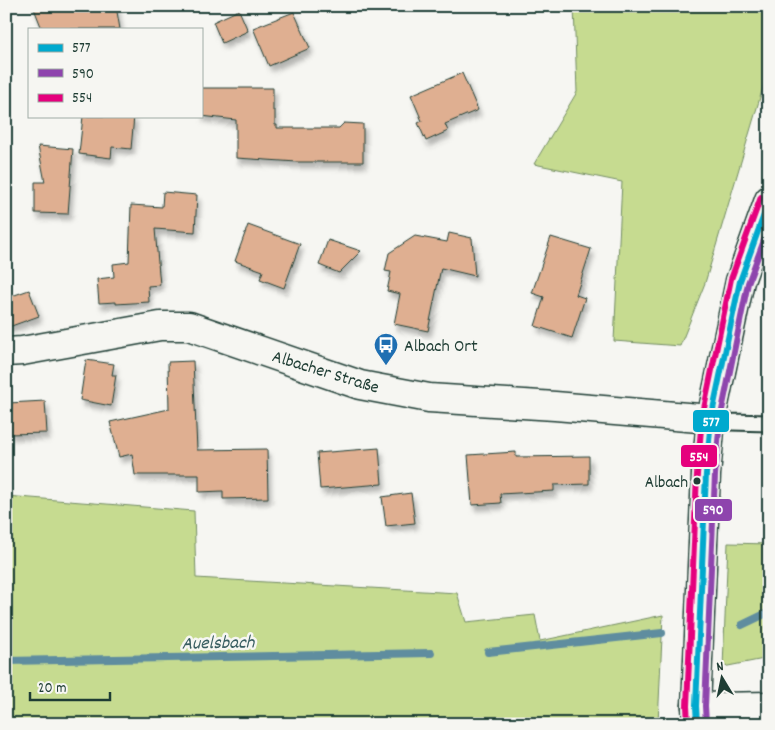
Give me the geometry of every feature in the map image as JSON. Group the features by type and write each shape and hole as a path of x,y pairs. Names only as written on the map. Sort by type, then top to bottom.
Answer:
{"street":[{"path":"769,200 740,281 711,419 706,483 697,715 717,707 769,706"},
{"name":"Albacher Straße","path":"6,352 22,351 160,326 188,326 360,385 429,398 711,419"}],"lane":[{"path":"711,419 730,422 769,423"}],"green space":[{"path":"574,6 769,6 769,77 764,84 705,283 680,346 614,341 622,182 534,164 577,92"},
{"path":"6,496 194,511 196,578 457,593 466,622 535,615 540,641 663,615 658,724 6,724"},
{"path":"728,543 769,544 769,658 723,667"}],"building":[{"path":"33,6 116,6 120,28 42,28"},
{"path":"239,10 248,31 222,43 213,22"},
{"path":"294,12 310,48 269,66 253,28"},
{"path":"462,73 478,110 445,124 448,131 426,141 418,123 422,121 411,95"},
{"path":"202,88 273,88 273,111 275,111 275,125 277,125 277,128 339,128 344,123 363,124 363,162 297,162 236,158 236,120 202,116"},
{"path":"83,118 134,118 131,149 112,147 111,158 79,154"},
{"path":"38,146 73,149 68,214 35,213 35,182 45,182"},
{"path":"163,192 197,195 195,232 155,229 160,285 148,286 149,302 99,303 97,279 114,277 113,264 129,262 131,205 162,207"},
{"path":"248,225 300,244 284,288 260,279 263,271 235,261"},
{"path":"449,233 472,238 475,276 441,268 428,331 394,324 400,294 387,291 391,272 385,271 389,253 415,236 447,242"},
{"path":"551,237 591,249 576,295 585,298 572,338 535,326 544,297 532,293"},
{"path":"328,240 361,251 339,273 319,265"},
{"path":"29,290 39,316 6,328 6,298"},
{"path":"86,360 114,364 112,375 116,375 111,406 80,400"},
{"path":"193,361 197,450 267,449 268,498 223,499 223,491 199,492 199,475 135,475 132,454 119,457 110,422 169,409 168,362"},
{"path":"45,401 47,433 9,434 8,403"},
{"path":"379,448 382,484 320,489 317,453"},
{"path":"516,452 516,457 589,456 589,484 554,485 554,491 500,494 501,503 472,505 468,455"},
{"path":"411,493 415,523 386,526 382,497"}],"waterway":[{"name":"Auelsbach","path":"742,625 769,612"},
{"name":"Auelsbach","path":"488,652 662,633"},
{"name":"Auelsbach","path":"6,661 431,653"}],"transit line":[{"name":"554","path":"688,724 687,706 697,474 702,418 731,279 761,197"},
{"name":"577","path":"697,724 696,706 706,474 711,419 740,281 769,201"},
{"name":"590","path":"706,724 705,706 715,475 720,420 748,283 769,227"}],"place":[{"name":"Albach Ort","path":"386,366"},
{"name":"Albach","path":"697,481"}]}
